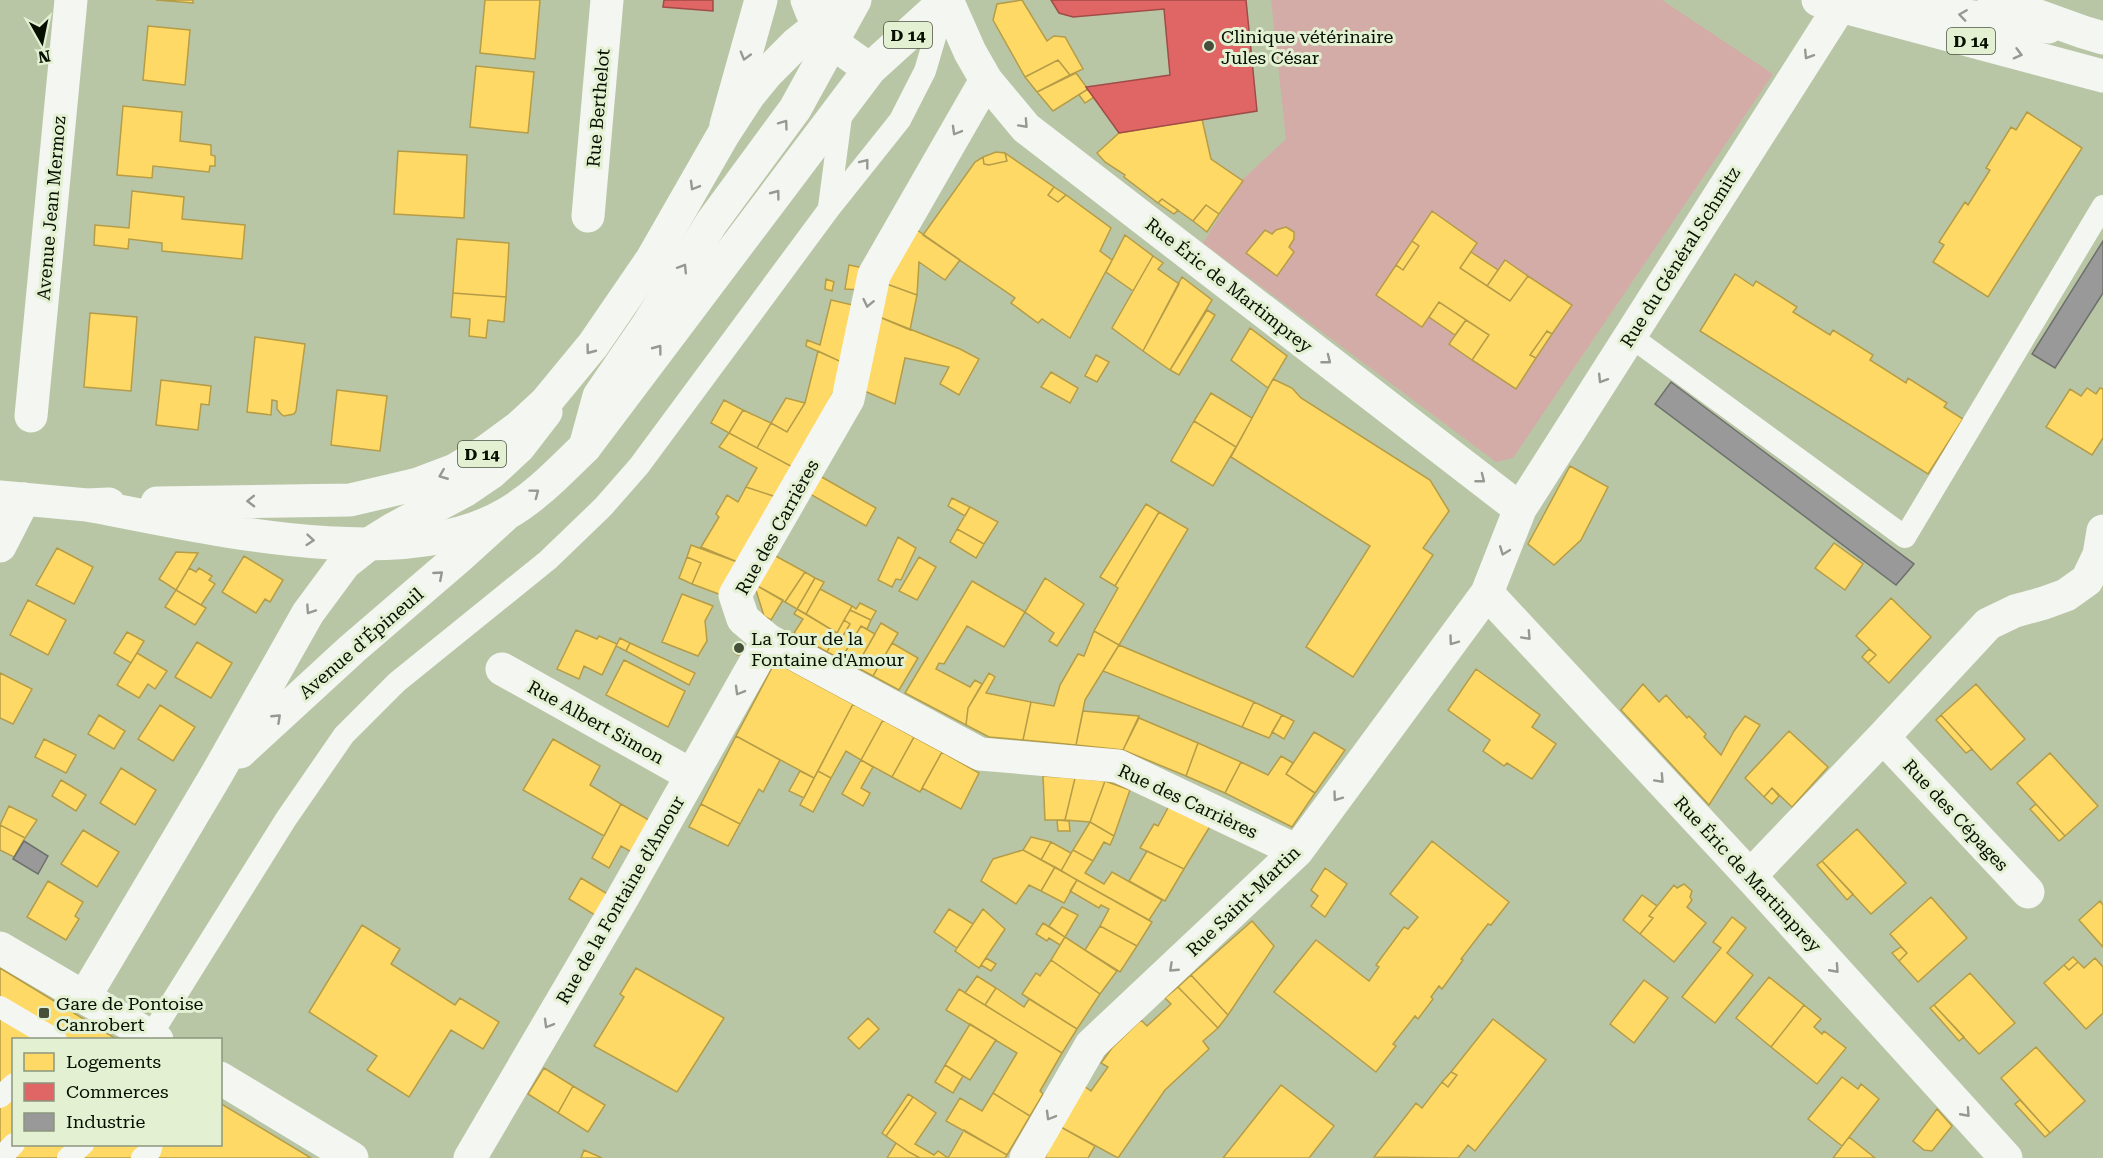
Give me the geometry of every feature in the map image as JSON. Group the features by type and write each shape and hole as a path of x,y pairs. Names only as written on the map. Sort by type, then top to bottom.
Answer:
{"street":[{"name":"Avenue Jean Mermoz","path":"31,416 71,0"},
{"name":"Rue Berthelot","path":"588,216 607,0"},
{"path":"723,135 761,0"},
{"name":"D 14","path":"12,498 87,505 357,553 467,531 506,515 547,484 585,447 842,108 835,38 854,0"},
{"name":"D 14","path":"87,505 350,500 418,484 455,470 519,427 569,376 634,288 723,135 749,95 767,73 835,38 947,0"},
{"name":"Rue Éric de Martimprey","path":"947,0 963,38 986,80 1026,128 1520,509"},
{"path":"1834,2 1856,0 1888,2 2093,35"},
{"name":"D 14","path":"1994,0 2093,35"},
{"name":"D 14","path":"1834,2 2103,76"},
{"name":"Rue du Général Schmitz","path":"1520,509 1630,336 1834,2"},
{"path":"585,447 599,396 649,323 712,222 795,109 835,38"},
{"name":"Rue des Carrières","path":"986,80 873,274 848,399 735,595 743,619 768,640 980,754 1118,766 1297,851"},
{"path":"357,553 393,529 464,491 492,472 519,447 569,376"},
{"path":"0,546 12,498"},
{"name":"Rue Saint-Martin","path":"1026,1158 1091,1045 1297,851 1487,594 1520,509"},
{"name":"Avenue d'Épineuil","path":"218,772 352,649 506,515"},
{"path":"1750,876 1988,624 2015,611 2066,595 2087,580 2099,555 2103,531"},
{"name":"Avenue d'Épineuil","path":"85,996 218,772 308,613 357,553"},
{"name":"Rue Éric de Martimprey","path":"1487,594 1750,876 2006,1158"},
{"name":"Rue de la Fontaine d'Amour","path":"470,1158 623,897 768,640"},
{"name":"Rue Albert Simon","path":"502,669 691,775"},
{"name":"Rue des Cépages","path":"1883,737 2028,892"},
{"path":"0,948 154,1038"},
{"path":"222,1079 352,1158"}],"lane":[{"path":"149,1038 286,819 344,735 397,682 548,560 603,507 639,466 829,209 900,120 926,70 947,0"},
{"path":"829,209 842,108"},
{"path":"1630,336 1905,537 2103,206"},
{"path":"6,1015 52,1038"},
{"path":"0,1097 12,1086"},
{"path":"0,1158 12,1146"},
{"path":"68,1158 81,1146"},
{"path":"142,1158 150,1151 151,1146"}],"shaded area":[{"path":"1271,0 1662,0 1773,74 1513,458 1496,462 1203,243 1242,180 1286,139"}],"building: Logements":[{"path":"156,0 193,0 193,3"},
{"path":"485,0 540,0 535,59 480,53"},
{"path":"1022,0 1047,41 1054,36 1065,37 1083,69 1070,75 1058,60 1025,77 993,20 997,4"},
{"path":"148,26 190,30 185,85 143,80"},
{"path":"1058,60 1070,75 1037,92 1025,77"},
{"path":"476,66 534,72 528,133 470,127"},
{"path":"1076,73 1088,89 1053,111 1037,92"},
{"path":"1088,89 1094,97 1085,103 1079,95"},
{"path":"123,106 182,112 180,141 211,145 211,155 215,156 215,166 210,166 209,172 153,166 152,178 117,175"},
{"path":"2027,112 2082,148 1988,297 1933,262 1944,245 1939,242 1965,202 1968,205 1990,170 1986,168 2011,127 2016,130"},
{"path":"1202,119 1211,159 1243,181 1219,214 1206,205 1193,221 1162,199 1158,203 1124,177 1125,175 1105,162 1097,153 1119,133"},
{"path":"398,151 467,155 464,218 394,214"},
{"path":"996,152 1005,153 1007,161 984,164 983,157"},
{"path":"1005,153 1054,187 1048,195 1058,202 1066,195 1111,228 1100,251 1112,260 1070,338 1042,319 1038,323 1011,303 1015,298 923,235 975,162 983,157 984,164 989,165 1007,161"},
{"path":"1054,187 1066,195 1058,202 1048,195"},
{"path":"132,191 184,197 182,219 245,225 242,259 162,251 162,243 129,239 128,249 94,245 95,225 129,228"},
{"path":"1162,199 1178,210 1174,214 1158,203"},
{"path":"1206,205 1219,214 1207,232 1193,221"},
{"path":"1432,211 1477,243 1460,268 1510,301 1528,276 1572,305 1552,334 1547,331 1530,355 1536,358 1516,389 1472,360 1489,335 1439,302 1422,327 1376,295 1396,265 1403,270 1419,246 1412,241"},
{"path":"1286,227 1294,232 1294,239 1289,247 1294,252 1277,276 1246,253 1265,230 1272,234"},
{"path":"917,230 960,260 945,280 919,262 917,295 884,283"},
{"path":"1125,235 1153,256 1133,291 1106,272"},
{"path":"457,239 509,243 506,297 453,293"},
{"path":"1412,241 1419,246 1403,270 1396,265"},
{"path":"1471,252 1498,270 1487,286 1460,268"},
{"path":"1153,256 1163,263 1158,269 1179,284 1143,351 1112,328"},
{"path":"1505,260 1528,276 1510,301 1487,286"},
{"path":"849,265 864,268 861,290 845,289"},
{"path":"1735,274 1753,286 1756,281 1797,307 1793,312 1830,335 1833,330 1873,355 1870,360 1906,383 1908,378 1947,403 1944,407 1963,419 1928,474 1700,331"},
{"path":"1182,277 1212,300 1170,370 1143,351"},
{"path":"826,279 834,282 832,291 825,289"},
{"path":"884,283 917,295 910,330 877,316"},
{"path":"453,293 506,297 504,322 488,320 486,338 469,336 470,319 451,317"},
{"path":"831,300 857,306 846,364 806,346 807,340 820,345"},
{"path":"1439,302 1466,320 1455,335 1429,317"},
{"path":"1207,310 1215,315 1179,375 1170,370"},
{"path":"90,313 137,317 131,391 84,387"},
{"path":"877,316 960,349 979,359 959,395 940,384 949,367 905,358 895,404 862,390"},
{"path":"1466,320 1489,335 1472,360 1449,344"},
{"path":"1250,328 1287,356 1268,388 1231,360"},
{"path":"1547,331 1552,334 1536,358 1530,355"},
{"path":"255,337 305,344 294,414 284,416 277,409 277,401 272,400 271,415 247,412"},
{"path":"818,351 846,364 798,470 757,448 771,423 787,432 805,403"},
{"path":"1096,355 1109,362 1097,382 1085,376"},
{"path":"1051,372 1078,388 1070,403 1041,387"},
{"path":"1273,379 1292,388 1301,398 1430,480 1449,511 1423,548 1433,555 1353,677 1306,647 1370,546 1231,457"},
{"path":"161,380 211,386 209,405 201,404 198,430 156,425"},
{"path":"2087,388 2096,394 2100,388 2103,389 2103,438 2092,455 2046,427 2070,389 2081,396"},
{"path":"337,390 387,396 380,451 331,445"},
{"path":"1211,393 1252,418 1236,447 1194,421"},
{"path":"786,398 805,403 787,432 771,423"},
{"path":"724,400 743,410 729,433 711,423"},
{"path":"743,410 771,423 757,448 729,433"},
{"path":"1194,421 1236,447 1213,486 1171,461"},
{"path":"729,433 798,470 779,498 746,487 757,468 719,447"},
{"path":"1570,466 1608,487 1581,540 1554,565 1528,544"},
{"path":"820,476 876,508 866,526 810,494"},
{"path":"746,487 779,498 740,563 701,547 719,517 716,514 727,495 738,502"},
{"path":"952,498 970,507 965,516 948,506"},
{"path":"1146,504 1159,512 1115,586 1100,577"},
{"path":"970,507 998,522 984,544 957,529"},
{"path":"1159,512 1188,529 1119,645 1094,631 1118,588 1115,586"},
{"path":"957,529 984,544 976,558 950,542"},
{"path":"898,537 916,548 901,580 896,579 892,587 878,580"},
{"path":"1834,543 1863,564 1845,590 1815,568"},
{"path":"691,545 740,563 724,596 692,584 701,563 687,557"},
{"path":"57,548 93,567 74,604 36,585"},
{"path":"176,552 198,553 176,590 159,579"},
{"path":"772,554 805,572 785,602 754,584"},
{"path":"244,556 283,580 270,602 265,599 256,613 222,592"},
{"path":"687,557 701,563 692,584 679,578"},
{"path":"919,557 936,567 917,600 899,591"},
{"path":"189,568 196,572 199,568 212,576 209,580 215,584 201,605 176,590"},
{"path":"805,572 815,578 797,609 785,602"},
{"path":"815,578 824,582 806,614 797,609"},
{"path":"1045,578 1084,604 1057,646 1049,641 1054,633 1025,612"},
{"path":"972,581 1025,612 1004,647 967,626 944,664 939,663 936,669 970,687 975,680 982,684 968,708 966,725 905,693"},
{"path":"754,584 783,600 771,620 764,616"},
{"path":"820,589 852,606 837,633 806,614"},
{"path":"176,590 206,608 195,625 165,607"},
{"path":"682,594 713,606 705,621 707,641 698,656 662,642"},
{"path":"1891,598 1931,637 1889,683 1868,663 1876,655 1856,636"},
{"path":"28,600 66,620 48,655 10,635"},
{"path":"860,603 876,611 871,620 850,610 852,606 856,609"},
{"path":"797,609 837,633 827,652 794,633 803,619 794,614"},
{"path":"850,610 871,620 867,629 861,626 841,659 827,652 837,633 843,636 850,624 844,620"},
{"path":"844,620 850,624 843,636 837,633"},
{"path":"881,623 898,633 873,676 856,667"},
{"path":"861,626 875,634 856,667 841,659"},
{"path":"576,630 617,644 602,675 584,666 579,679 557,669"},
{"path":"1094,631 1119,645 1085,700 1076,745 1023,740 1031,702 1054,706 1060,685 1078,654 1084,656"},
{"path":"127,632 144,641 131,663 114,653"},
{"path":"620,638 630,643 626,651 616,646"},
{"path":"197,642 232,663 211,698 175,677"},
{"path":"630,643 695,673 689,685 626,651"},
{"name":"La Tour de la Fontaine d'Amour","path":"741,643 745,649 741,655 737,655 733,647"},
{"path":"892,643 918,658 899,690 873,676"},
{"path":"1119,645 1254,702 1242,727 1103,671"},
{"path":"1869,649 1876,655 1868,663 1862,657"},
{"path":"137,653 167,671 155,689 148,684 139,698 117,685"},
{"path":"624,660 685,691 668,727 606,695"},
{"path":"775,662 853,704 814,778 736,736"},
{"path":"1476,669 1540,715 1532,727 1556,744 1532,779 1507,763 1504,766 1483,751 1490,740 1448,710"},
{"path":"0,673 32,689 13,724 0,718"},
{"path":"989,673 995,677 986,693 1031,702 1023,740 989,737 966,725 968,708"},
{"path":"1643,684 1659,702 1666,695 1687,718 1689,716 1706,734 1704,737 1721,755 1745,716 1760,725 1709,805 1621,710"},
{"path":"1976,684 2025,739 1991,770 1941,715"},
{"path":"1254,702 1282,715 1269,738 1242,727"},
{"path":"853,704 883,720 861,760 846,751 831,778 818,771"},
{"path":"160,705 195,727 173,761 138,739"},
{"path":"1083,711 1139,716 1123,750 1076,745"},
{"path":"99,715 125,731 114,749 88,734"},
{"path":"1282,715 1294,721 1284,739 1272,732"},
{"path":"1941,715 1972,749 1966,753 1936,720"},
{"path":"1139,718 1198,743 1186,776 1123,750"},
{"path":"883,720 914,737 892,777 861,760"},
{"path":"1789,731 1828,767 1792,807 1772,788 1764,797 1745,778"},
{"path":"1314,732 1345,750 1315,793 1286,774"},
{"path":"736,736 780,760 763,792 759,789 740,824 701,804"},
{"path":"914,737 942,752 920,792 892,777"},
{"path":"44,739 76,755 66,773 35,757"},
{"path":"553,739 600,766 590,785 621,804 604,836 523,790"},
{"path":"1198,743 1241,762 1225,793 1186,776"},
{"path":"942,752 979,773 961,809 922,788"},
{"path":"2050,753 2098,806 2065,836 2017,783"},
{"path":"1281,756 1293,763 1286,774 1315,793 1292,827 1225,793 1241,762 1268,775"},
{"path":"861,760 873,767 861,788 870,793 863,806 842,794"},
{"path":"121,768 156,790 135,825 100,803"},
{"path":"800,771 814,778 804,798 789,791"},
{"path":"818,771 831,778 813,812 800,805"},
{"path":"1043,776 1075,778 1065,820 1045,820"},
{"path":"1075,778 1105,781 1090,822 1065,820"},
{"path":"61,780 86,795 76,811 52,796"},
{"path":"1105,781 1130,790 1114,836 1090,822"},
{"path":"1772,788 1779,796 1772,804 1764,797"},
{"path":"621,804 654,823 635,854 621,846 609,868 592,858"},
{"path":"701,804 740,824 728,846 689,827"},
{"path":"2036,804 2065,836 2059,841 2030,809"},
{"path":"9,806 37,820 25,838 0,825"},
{"path":"1169,806 1212,823 1184,869 1140,848 1154,824 1158,826"},
{"path":"1057,820 1069,821 1070,831 1058,831"},
{"path":"1090,822 1114,836 1110,845 1104,842 1093,861 1073,850"},
{"path":"0,825 25,838 14,857 0,850"},
{"path":"1857,829 1906,883 1871,914 1822,861"},
{"path":"83,830 119,852 97,887 61,864"},
{"path":"1031,837 1051,842 1041,860 1023,850"},
{"path":"1432,841 1509,902 1491,925 1488,924 1461,959 1463,960 1442,989 1439,986 1431,997 1433,999 1418,1019 1415,1016 1393,1044 1396,1046 1376,1072 1274,992 1316,940 1369,981 1379,967 1376,965 1404,927 1408,929 1418,917 1390,894"},
{"path":"1051,842 1071,853 1061,871 1041,860"},
{"path":"1023,850 1055,867 1041,891 1029,885 1016,904 981,881 993,859"},
{"path":"1073,850 1093,861 1085,873 1104,884 1112,872 1162,900 1149,920 1061,871"},
{"path":"1147,851 1184,869 1165,901 1129,881"},
{"path":"1822,861 1853,894 1847,900 1817,865"},
{"path":"1055,867 1077,880 1064,903 1041,891"},
{"path":"1325,868 1347,884 1325,917 1311,906 1318,896 1311,890"},
{"path":"581,878 611,896 598,917 569,899"},
{"path":"1077,880 1152,922 1137,946 1100,926 1109,909 1101,905 1099,908 1070,891"},
{"path":"48,881 83,902 75,916 79,919 66,940 27,917"},
{"path":"1684,884 1692,891 1690,897 1692,900 1687,907 1706,923 1674,962 1640,934 1653,918 1649,916 1674,885 1677,888"},
{"path":"1642,895 1657,906 1649,916 1653,918 1640,934 1623,920"},
{"path":"1931,897 1967,938 1918,982 1899,961 1907,953 1890,934"},
{"path":"2100,901 2103,905 2103,947 2079,920"},
{"path":"1062,907 1078,915 1065,937 1049,926"},
{"path":"949,909 973,924 957,948 934,932"},
{"path":"983,909 1005,929 979,968 955,951"},
{"path":"1732,917 1746,928 1727,953 1753,975 1715,1023 1682,997 1721,948 1713,942"},
{"path":"1252,921 1274,946 1228,1015 1191,975"},
{"path":"1043,923 1065,937 1060,945 1036,934"},
{"path":"362,925 400,949 391,964 455,1005 460,998 499,1022 483,1049 451,1030 409,1097 367,1070 377,1056 309,1012"},
{"path":"1100,926 1137,946 1120,972 1085,950"},
{"path":"1065,937 1117,971 1100,994 1051,960"},
{"path":"1901,947 1907,953 1899,961 1892,953"},
{"path":"2073,957 2078,962 2069,970 2064,965"},
{"path":"986,958 996,964 991,971 981,965"},
{"path":"2095,958 2103,967 2103,1013 2086,1029 2044,983 2064,965 2069,970 2078,962 2084,968"},
{"path":"1051,960 1100,994 1077,1029 1022,994 1036,973 1040,976"},
{"path":"0,968 115,1038 12,1038 12,1146 222,1146 222,1104 311,1158 0,1158"},
{"path":"636,968 724,1018 677,1092 594,1046 624,997 620,994"},
{"path":"1970,973 2015,1023 1979,1054 1934,1005"},
{"path":"1191,975 1228,1015 1218,1028 1178,987"},
{"path":"977,976 996,988 985,1005 965,993"},
{"path":"1769,977 1804,1005 1771,1047 1736,1018"},
{"path":"1644,980 1668,998 1634,1043 1610,1024"},
{"path":"1178,987 1218,1028 1203,1041 1209,1049 1165,1090 1118,1158 1059,1126 1084,1086 1091,1091 1108,1067 1101,1063 1112,1048 1141,1020 1147,1026 1171,1004 1165,998"},
{"path":"996,988 1024,1007 1029,999 1077,1029 1062,1053 985,1005"},
{"path":"959,989 1062,1053 1040,1091 1043,1094 1030,1116 993,1093 1017,1053 946,1010"},
{"path":"1804,1005 1821,1019 1814,1027 1822,1034 1824,1031 1846,1048 1817,1084 1771,1047"},
{"path":"1934,1005 1964,1037 1959,1041 1930,1008"},
{"path":"868,1018 879,1029 859,1049 848,1038"},
{"path":"1493,1019 1546,1060 1475,1151 1468,1145 1458,1158 1374,1157 1416,1103 1422,1108 1442,1082 1448,1087 1457,1075 1451,1072"},
{"path":"970,1024 996,1040 970,1080 945,1065"},
{"path":"2036,1047 2085,1101 2050,1133 2001,1078"},
{"path":"945,1065 963,1076 953,1093 935,1082"},
{"path":"544,1068 573,1086 558,1113 528,1094"},
{"path":"1451,1072 1457,1075 1448,1087 1442,1082"},
{"path":"1842,1077 1858,1089 1861,1084 1879,1099 1842,1146 1808,1119"},
{"path":"1281,1085 1334,1126 1309,1158 1223,1158"},
{"path":"573,1086 605,1105 588,1132 558,1113"},
{"path":"993,1093 1030,1116 1007,1155 946,1121 960,1098 982,1111"},
{"path":"908,1094 913,1097 886,1136 882,1133"},
{"path":"913,1097 936,1113 915,1144 934,1155 938,1151 948,1158 920,1158 886,1136"},
{"path":"2020,1100 2050,1133 2045,1137 2015,1104"},
{"path":"1937,1109 1952,1126 1932,1151 1924,1150 1913,1141"},
{"path":"1059,1126 1095,1146 1088,1158 1045,1158"},
{"path":"964,1130 1007,1155 1005,1158 948,1158"},
{"path":"1849,1137 1875,1158 1833,1158"},
{"path":"896,1143 909,1152 920,1158 887,1158"},
{"path":"584,1150 602,1158 581,1158"}],"building: Commerces":[{"path":"664,0 713,0 713,11 663,7"},
{"name":"Clinique vétérinaire Jules César","path":"1051,0 1246,0 1257,111 1119,133 1086,87 1170,75 1164,9 1073,17 1059,13"}],"building: Industrie":[{"path":"2103,241 2103,293 2055,368 2032,354"},
{"path":"1671,382 1914,564 1896,585 1655,404"},
{"path":"24,841 48,856 38,874 13,859"}],"place":[{"name":"Clinique vétérinaire Jules César","path":"1209,46"},
{"name":"La Tour de la Fontaine d'Amour","path":"739,648"},
{"name":"Gare de Pontoise Canrobert","path":"44,1013"}]}
